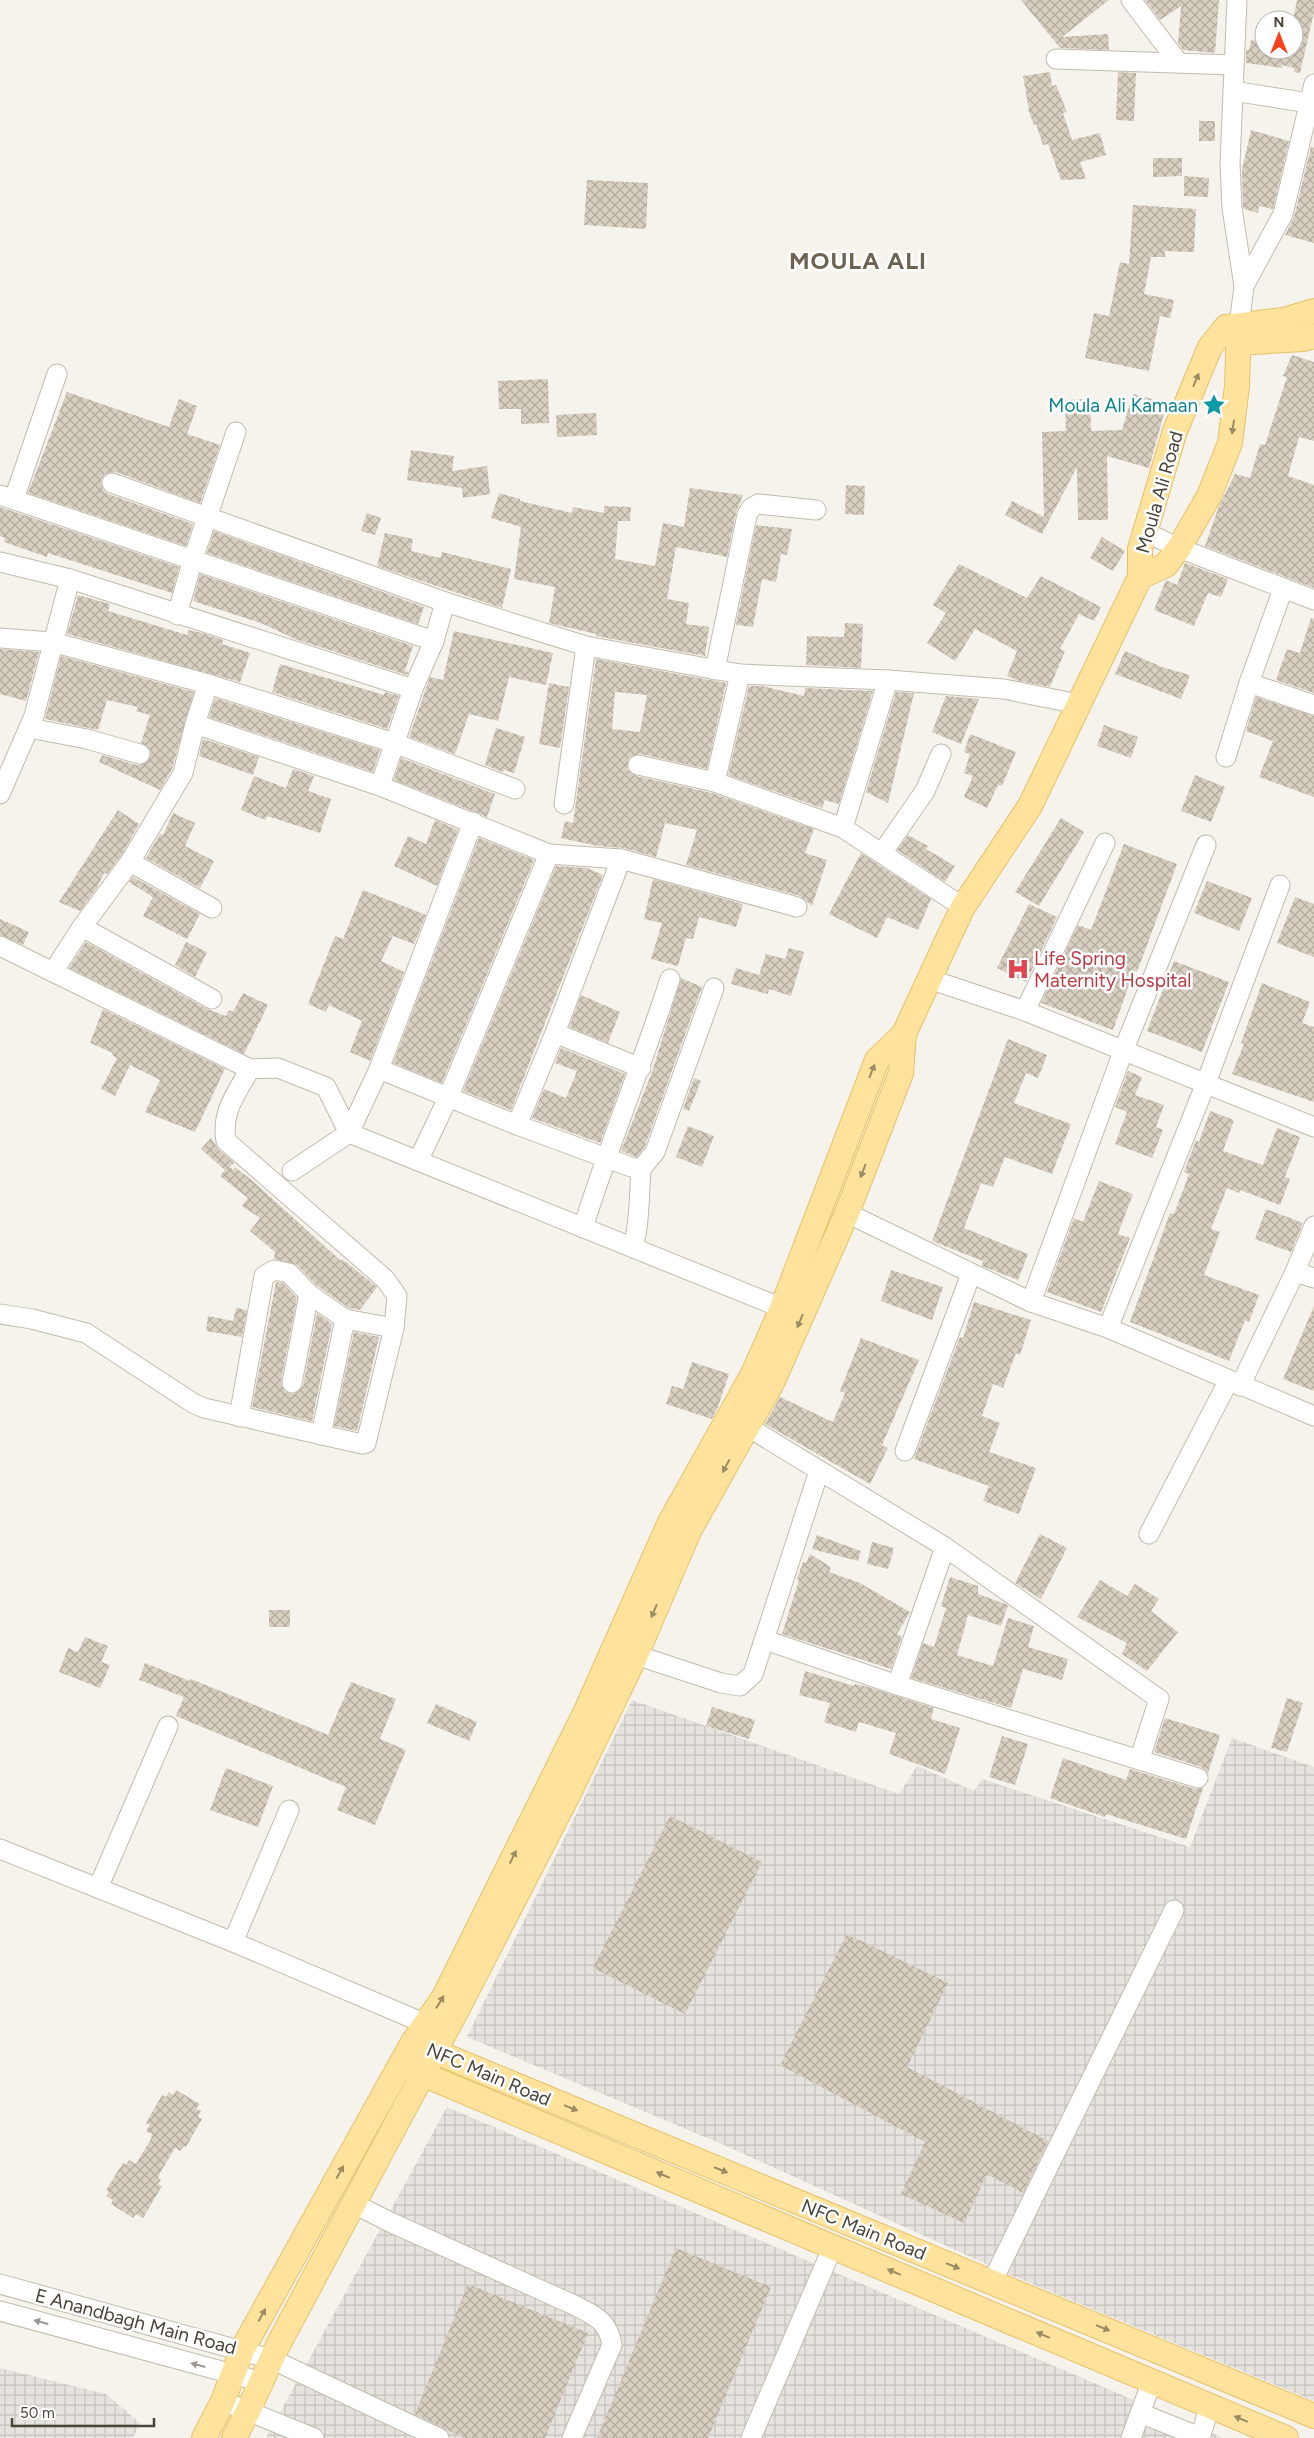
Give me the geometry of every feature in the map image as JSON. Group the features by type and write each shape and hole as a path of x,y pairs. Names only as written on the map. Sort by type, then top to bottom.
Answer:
{"main road":[{"name":"Moula Ali Road","path":"1239,334 1314,311"},
{"name":"Moula Ali Road","path":"1140,577 1140,549 1175,432 1210,347 1226,327 1239,334 1310,341"},
{"path":"424,2039 568,1795 636,1655 689,1531 748,1427 788,1349 847,1213 901,1073 904,1034 963,907 1030,806 1140,577 1166,566 1179,548 1209,496 1230,443 1237,386 1239,334"},
{"path":"234,2438 262,2382 271,2358 354,2204 424,2039 586,1711 670,1522 753,1374 782,1308 877,1060 904,1034"},
{"name":"NFC Main Road","path":"424,2039 992,2282 1314,2416"},
{"path":"204,2438 223,2401 242,2350 411,2069"},
{"name":"NFC Main Road","path":"411,2069 1286,2438"}],"street":[{"path":"1130,0 1178,62"},
{"path":"1237,0 1231,190 1244,286 1239,334"},
{"path":"1056,59 1234,65"},
{"path":"1244,286 1284,214 1314,84"},
{"path":"1233,90 1309,103"},
{"path":"1284,320 1310,341"},
{"path":"57,374 7,497 434,641"},
{"path":"176,615 192,558 236,432"},
{"path":"112,483 445,602 586,646 740,674 888,680 1004,689 1078,704"},
{"path":"715,670 747,516 751,508 758,504 816,510"},
{"path":"1145,532 1179,548 1314,600"},
{"path":"0,562 70,579 176,615 413,689"},
{"path":"0,794 34,716 70,579"},
{"path":"1226,757 1249,683 1283,589"},
{"path":"380,786 413,689 434,641 445,602"},
{"path":"0,638 52,642 208,684 394,744 515,789"},
{"path":"564,804 586,646"},
{"path":"715,782 740,674"},
{"path":"843,828 888,680"},
{"path":"1249,683 1314,705"},
{"path":"53,972 82,926 130,862 184,773 195,724 208,684"},
{"path":"195,724 380,786 549,854 621,859 798,907"},
{"path":"29,728 87,739 140,754"},
{"path":"882,853 925,791 941,754"},
{"path":"638,765 715,782 843,828 963,907"},
{"path":"292,1171 349,1133 379,1069 473,822"},
{"path":"1025,1010 1105,843"},
{"path":"1031,1302 1124,1049 1206,845"},
{"path":"418,1161 448,1098 549,854"},
{"path":"517,1125 555,1034 621,859"},
{"path":"130,862 212,908"},
{"path":"1108,1328 1206,1083 1280,885"},
{"path":"82,926 212,999"},
{"path":"0,946 250,1069 278,1068 326,1087 349,1133 782,1308"},
{"path":"583,1228 605,1158 641,1068 670,979"},
{"path":"929,979 1025,1010 1314,1127"},
{"path":"633,1248 638,1229 637,1213 640,1169 655,1152 714,988"},
{"path":"555,1034 641,1068"},
{"path":"0,1314 32,1319 86,1333 193,1403 239,1417 366,1443 394,1328 397,1296 386,1279 226,1141 223,1127 226,1112 250,1069"},
{"path":"379,1069 517,1125 640,1169"},
{"path":"847,1213 1031,1302 1108,1328 1314,1416"},
{"path":"1150,1534 1295,1272 1314,1226"},
{"path":"239,1417 264,1276 274,1270 290,1273 309,1294 345,1319 394,1328"},
{"path":"1295,1272 1314,1278"},
{"path":"905,1451 971,1274"},
{"path":"292,1383 309,1294"},
{"path":"321,1435 345,1319"},
{"path":"748,1427 945,1547 1159,1699 1140,1758"},
{"path":"636,1655 720,1683 740,1686 752,1674 765,1640 819,1471"},
{"path":"897,1685 945,1547"},
{"path":"765,1640 897,1685 1140,1758 1198,1778"},
{"path":"98,1888 168,1726"},
{"path":"233,1942 288,1810"},
{"path":"0,1849 233,1942 424,2039"},
{"path":"992,2282 1174,1910"},
{"path":"354,2204 574,2305 601,2320 610,2332 612,2345 572,2438"},
{"path":"752,2438 833,2246"},
{"name":"E Anandbagh Main Road","path":"0,2284 271,2358 439,2438"},
{"name":"E Anandbagh Main Road","path":"0,2311 262,2382"},
{"path":"1131,2438 1152,2381"},
{"path":"223,2401 314,2438"},
{"path":"1140,2413 1200,2437 1210,2405"}],"shaded area":[{"path":"632,1700 899,1794 917,1766 974,1791 982,1779 1190,1847 1232,1738 1314,1767 1314,2401 1008,2274 724,2145 467,2037"},
{"path":"447,2107 1223,2438 266,2438"},
{"path":"0,2368 106,2394 140,2423 133,2438 0,2438"}],"building":[{"path":"1021,0 1109,0 1062,37 1108,34 1109,50 1060,48"},
{"path":"1145,0 1219,0 1215,53 1183,50 1178,43 1181,6 1160,20"},
{"path":"1297,0 1314,0 1314,12 1304,56 1304,10 1295,10"},
{"path":"1251,40 1254,40 1254,60 1303,60 1300,73 1294,72 1294,68 1282,65 1282,68 1246,63 1246,50 1249,50"},
{"path":"1050,72 1052,86 1056,85 1067,112 1063,113 1072,140 1100,133 1106,155 1080,162 1086,179 1061,180 1048,144 1043,145 1036,124 1034,125 1028,110 1023,76"},
{"path":"1118,72 1136,73 1134,121 1116,120"},
{"path":"1199,121 1215,121 1215,141 1199,141"},
{"path":"1251,130 1289,141 1273,209 1259,206 1258,213 1243,207 1242,170"},
{"path":"1311,147 1314,148 1314,243 1285,235 1294,217"},
{"path":"1153,158 1182,158 1182,176 1153,177"},
{"path":"1184,176 1209,178 1208,197 1184,196"},
{"path":"587,180 648,183 646,229 584,225"},
{"path":"1133,205 1196,209 1194,252 1165,251 1165,257 1151,257 1144,294 1174,300 1170,318 1160,316 1149,371 1085,358 1094,313 1109,316 1120,262 1129,264"},
{"path":"1292,355 1314,362 1314,441 1299,437 1288,476 1314,485 1314,588 1205,546 1219,506 1235,474 1250,478 1260,444 1265,445 1287,377 1283,376"},
{"path":"548,379 549,423 521,424 521,409 499,409 498,381"},
{"path":"67,392 169,427 179,399 197,406 187,434 220,445 200,503 116,472 105,474 101,480 103,490 108,494 193,524 186,546 28,493"},
{"path":"1133,394 1167,403 1149,468 1107,456 1108,520 1078,520 1077,467 1042,534 1005,515 1012,501 1044,517 1042,432 1066,431 1065,400 1090,399 1091,431 1122,430"},
{"path":"596,413 597,435 557,437 556,415"},
{"path":"411,450 454,456 452,471 487,466 490,494 463,498 462,488 407,480"},
{"path":"846,485 865,486 864,515 845,514"},
{"path":"690,488 743,495 736,513 727,557 676,547 667,599 689,603 686,624 709,627 705,656 596,636 596,634 549,623 555,587 514,579 521,527 491,518 499,493 520,499 520,501 572,513 573,507 604,513 604,506 631,507 630,521 618,521 615,559 655,566 663,523 684,527"},
{"path":"0,507 179,567 172,593 48,553 47,557 4,542 5,538 0,536"},
{"path":"367,513 381,518 375,535 361,531"},
{"path":"756,525 792,529 787,555 781,554 776,582 762,579 753,627 736,625"},
{"path":"214,531 424,607 418,624 207,553"},
{"path":"385,533 413,539 411,551 440,558 442,552 511,569 502,608 377,566"},
{"path":"1102,537 1125,551 1113,571 1090,558"},
{"path":"1185,563 1228,579 1221,597 1208,593 1194,626 1154,610 1166,580 1177,585"},
{"path":"959,564 1027,598 1041,576 1101,607 1094,621 1079,614 1060,649 1065,651 1050,687 1019,681 1007,676 1017,651 975,629 955,661 927,643 946,613 933,605"},
{"path":"200,574 413,646 405,671 408,672 407,675 295,639 261,623 193,601"},
{"path":"78,595 110,604 108,611 187,635 189,630 202,633 223,640 222,644 250,653 240,682 67,634"},
{"path":"1311,618 1314,619 1314,693 1276,680 1287,649 1300,653"},
{"path":"845,623 863,624 861,668 806,665 807,636 844,637"},
{"path":"454,631 553,653 546,685 509,677 498,721 469,714 455,754 409,737 430,677 443,680"},
{"path":"0,649 39,652 26,701 0,694"},
{"path":"1125,651 1162,667 1190,675 1181,699 1115,674"},
{"path":"61,656 194,692 172,769 160,790 99,762 102,755 137,765 147,762 151,751 141,743 150,715 136,711 138,707 107,700 98,730 45,719"},
{"path":"596,659 726,683 707,769 640,754 629,758 627,769 636,776 712,793 814,829 805,853 827,860 812,906 800,896 686,865 697,830 665,823 656,857 624,848 598,846 561,838 565,821 573,823","holes":["615,692 647,695 640,732 612,729"]},
{"path":"280,664 384,695 385,692 399,696 387,729 272,692"},
{"path":"549,683 569,687 560,748 539,744"},
{"path":"749,686 762,686 804,696 805,688 873,691 839,804 825,800 822,808 728,775"},
{"path":"896,692 914,693 888,803 866,792"},
{"path":"946,696 979,699 961,744 932,732"},
{"path":"1256,697 1314,716 1314,797 1259,777 1273,741 1246,731"},
{"path":"215,698 380,750 373,772 209,717"},
{"path":"1104,725 1138,737 1131,758 1097,746"},
{"path":"496,728 525,737 514,773 504,770 503,772 485,765"},
{"path":"970,734 1016,752 1002,786 998,785 987,808 964,797 973,776 964,773 970,754 964,752"},
{"path":"203,739 259,757 253,775 199,756"},
{"path":"401,758 495,794 487,817 394,780"},
{"path":"293,769 314,776 308,791 331,799 320,833 267,816 265,820 241,810 254,776 286,788"},
{"path":"1195,775 1225,787 1211,822 1181,811"},
{"path":"118,810 139,824 121,856 107,874 104,873 97,888 80,911 59,902"},
{"path":"173,813 195,823 185,846 214,861 200,888 146,858 160,834 163,835"},
{"path":"1061,818 1084,832 1039,906 1015,892"},
{"path":"435,820 458,830 437,886 394,866 408,836 426,844"},
{"path":"908,835 928,846 926,849 955,866 945,882 897,850"},
{"path":"479,838 534,860 442,1083 393,1063"},
{"path":"1124,844 1177,864 1137,972 1134,971 1113,1030 1041,1003 1078,925 1091,930"},
{"path":"861,853 931,899 918,930 887,917 877,938 829,914"},
{"path":"556,866 587,868 603,875 511,1110 463,1091"},
{"path":"133,877 200,914 187,939 143,916 153,897 129,882"},
{"path":"653,879 743,904 736,927 699,917 693,939 686,938 678,966 651,959 662,923 644,919"},
{"path":"1207,881 1252,898 1239,931 1194,913"},
{"path":"363,890 426,915 414,944 393,936 381,961 404,972 370,1061 350,1052 362,1021 329,1005 326,1012 308,1004 335,936 343,939"},
{"path":"1295,897 1314,904 1314,957 1277,943"},
{"path":"1029,904 1057,917 1026,982 997,968"},
{"path":"0,919 29,932 23,945 0,935"},
{"path":"86,942 207,1009 226,1016 229,1010 233,1012 243,993 268,1005 244,1054 69,968"},
{"path":"186,942 207,952 195,977 175,965"},
{"path":"789,948 804,952 791,996 769,989 768,994 731,984 736,968 759,975 766,954 785,959"},
{"path":"1174,961 1229,982 1202,1052 1147,1031"},
{"path":"681,978 702,987 645,1146 637,1157 621,1151 652,1072"},
{"path":"1262,983 1310,1002 1302,1023 1314,1027 1314,1102 1232,1074 1244,1044 1241,1043"},
{"path":"581,995 620,1012 608,1043 569,1027"},
{"path":"103,1009 225,1069 195,1132 145,1112 160,1080 130,1065 115,1096 101,1089 117,1058 112,1055 113,1053 90,1043"},
{"path":"1008,1039 1047,1055 1038,1078 1026,1073 1014,1103 1071,1124 1052,1174 1005,1157 993,1187 981,1183 964,1228 1028,1254 1018,1280 982,1266 983,1261 932,1241"},
{"path":"561,1048 625,1074 600,1143 532,1118 544,1089 566,1098 577,1071 555,1063"},
{"path":"1128,1071 1142,1077 1135,1095 1164,1105 1156,1127 1163,1130 1152,1158 1115,1144 1127,1112 1115,1107"},
{"path":"694,1078 701,1081 689,1111 683,1109"},
{"path":"1210,1111 1234,1120 1223,1151 1263,1165 1277,1128 1300,1137 1285,1177 1290,1179 1280,1205 1240,1190 1239,1193 1227,1188 1211,1229 1220,1232 1204,1275 1259,1295 1249,1322 1245,1320 1229,1361 1130,1322 1170,1213 1174,1214 1189,1174 1184,1172 1196,1140 1199,1142"},
{"path":"688,1126 714,1136 702,1167 676,1157"},
{"path":"211,1138 219,1150 234,1163 230,1167 233,1170 235,1167 255,1183 341,1261 342,1259 377,1287 360,1310 349,1308 316,1285 297,1265 274,1259 275,1252 250,1231 260,1218 242,1206 248,1198 220,1176 225,1170 201,1149"},
{"path":"1099,1181 1133,1194 1118,1234 1130,1238 1101,1312 1047,1292 1074,1218 1083,1222"},
{"path":"1266,1209 1303,1223 1291,1252 1255,1239"},
{"path":"891,1270 943,1287 932,1320 881,1301"},
{"path":"276,1282 283,1283 297,1298 281,1381 285,1392 295,1394 303,1386 317,1313 332,1324 312,1421 252,1407"},
{"path":"974,1302 1031,1320 1020,1355 1016,1353 1003,1388 993,1384 982,1416 1000,1423 989,1452 1036,1468 1019,1514 983,1501 989,1486 914,1459 960,1337 963,1338"},
{"path":"1314,1306 1314,1391 1283,1379"},
{"path":"236,1308 247,1310 242,1337 206,1331 208,1316 233,1321"},
{"path":"354,1332 379,1337 357,1431 334,1426"},
{"path":"861,1338 919,1360 882,1445 888,1448 870,1484 765,1424 780,1397 833,1422 845,1393 840,1391"},
{"path":"692,1362 729,1374 712,1419 666,1404 672,1386 683,1389"},
{"path":"1040,1534 1067,1548 1041,1599 1015,1583"},
{"path":"817,1535 861,1551 858,1561 812,1549"},
{"path":"872,1542 894,1548 888,1569 867,1564"},
{"path":"810,1554 831,1567 829,1572 860,1583 910,1612 897,1634 902,1636 891,1669 782,1634 799,1580 797,1579 803,1562 806,1563"},
{"path":"950,1577 978,1586 978,1594 1008,1605 1001,1626 968,1615 957,1655 993,1666 1008,1618 1034,1626 1028,1647 1068,1659 1062,1680 1023,1669 1011,1708 911,1678 923,1643 934,1647 946,1608 941,1606"},
{"path":"1100,1580 1127,1596 1135,1584 1159,1599 1151,1611 1178,1632 1147,1671 1122,1654 1127,1643 1077,1617"},
{"path":"269,1610 290,1610 290,1627 269,1627"},
{"path":"85,1637 108,1646 101,1662 110,1665 100,1688 59,1672 68,1648 78,1652"},
{"path":"145,1663 190,1681 191,1679 328,1735 351,1682 396,1699 380,1739 406,1750 375,1825 337,1810 346,1787 176,1716 184,1697 139,1680"},
{"path":"805,1671 854,1686 855,1684 868,1687 934,1708 931,1719 960,1728 945,1774 889,1754 896,1733 859,1722 856,1732 824,1722 830,1703 799,1695"},
{"path":"1287,1698 1303,1703 1287,1752 1271,1748"},
{"path":"436,1704 477,1722 469,1741 427,1723"},
{"path":"712,1707 755,1720 749,1739 706,1726"},
{"path":"1165,1718 1220,1735 1208,1773 1201,1767 1154,1752"},
{"path":"1002,1736 1028,1744 1015,1785 989,1777"},
{"path":"1063,1758 1126,1780 1130,1769 1195,1789 1203,1788 1186,1839 1106,1814 1105,1817 1050,1798"},
{"path":"226,1768 273,1786 258,1827 210,1810"},
{"path":"670,1816 762,1862 685,2014 593,1968"},
{"path":"847,1934 948,1983 907,2067 1048,2141 1023,2193 987,2174 964,2223 901,2194 925,2142 780,2065"},
{"path":"176,2090 200,2104 196,2109 201,2111 198,2117 202,2119 186,2147 184,2146 180,2151 175,2148 160,2173 158,2178 161,2180 158,2184 162,2186 143,2218 136,2214 133,2218 111,2204 113,2200 106,2196 109,2192 106,2190 123,2163 126,2165 129,2160 136,2164 151,2139 152,2134 146,2131 150,2125 146,2123 162,2095 166,2097 169,2092 173,2095"},
{"path":"676,2248 771,2287 708,2438 597,2438"},
{"path":"468,2284 588,2333 545,2438 464,2438 415,2414"}],"place":[{"name":"Moula Ali Kamaan","path":"1214,405"},
{"name":"Life Spring Maternity Hospital","path":"1018,969"}],"district":[{"name":"MOULA ALI","path":"858,261"}]}
